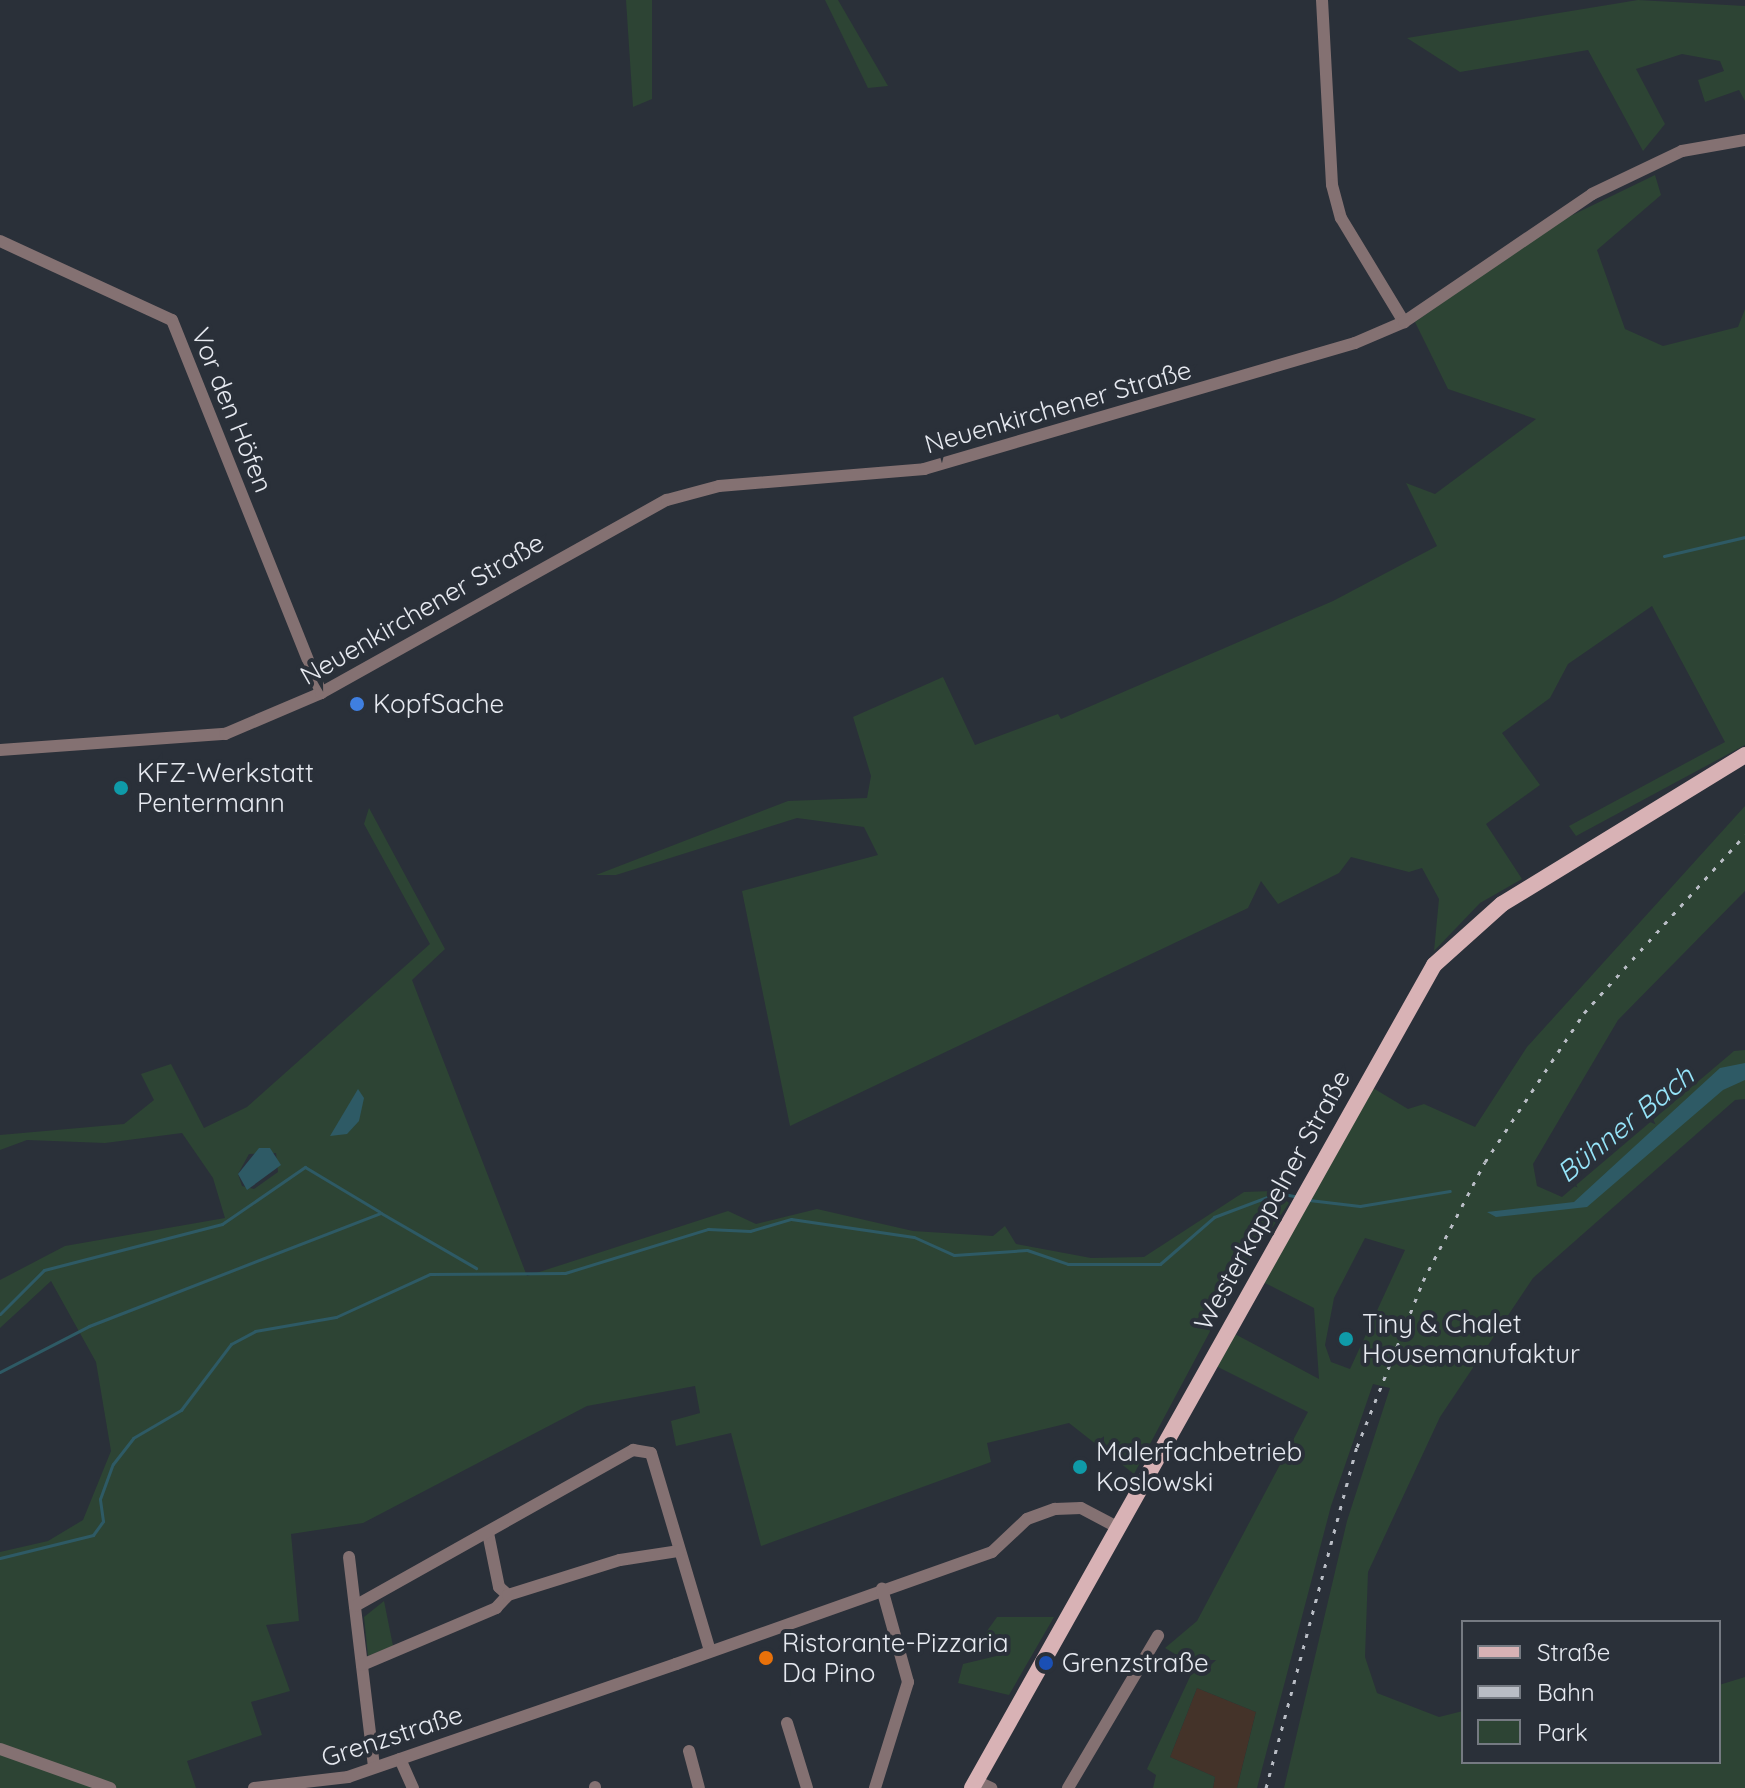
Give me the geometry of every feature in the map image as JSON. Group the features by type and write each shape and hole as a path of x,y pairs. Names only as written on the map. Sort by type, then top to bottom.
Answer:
{"main road":[{"name":"Westerkappelner Straße","path":"979,1786 1117,1527 1301,1198 1448,949 1527,888 1745,755"}],"street":[{"path":"1322,0 1332,185 1341,218 1404,322"},
{"name":"Neuenkirchener Straße","path":"0,750 225,734 321,693 667,500 719,486 894,473 1003,450 1404,322 1592,194 1682,151 1745,140"},
{"name":"Vor den Höfen","path":"0,241 172,320 321,693"},
{"path":"355,1606 633,1450 651,1453 710,1651"},
{"name":"Grenzstraße","path":"254,1788 324,1783 400,1759 992,1552 1027,1519 1055,1509 1081,1508 1117,1527"},
{"path":"488,1533 499,1587 508,1595"},
{"path":"362,1665 496,1608 508,1595 620,1560 679,1551"},
{"path":"349,1557 374,1766"},
{"path":"875,1788 900,1727 908,1682 882,1589"},
{"path":"1068,1788 1158,1636"},
{"path":"787,1723 803,1787"},
{"path":"0,1749 110,1788"},
{"path":"689,1751 699,1788"},
{"path":"400,1759 413,1788"}],"shaded area":[{"path":"1197,1688 1256,1712 1237,1788 1213,1788 1215,1777 1170,1757"}],"green space":[{"path":"626,0 652,0 652,99 633,107"},
{"path":"825,0 838,0 888,86 868,88"},
{"path":"1638,0 1745,6 1745,101 1739,90 1705,102 1698,80 1724,71 1720,61 1682,54 1636,69 1665,124 1643,151 1588,50 1460,72 1407,38"},
{"path":"1655,175 1661,195 1597,250 1625,329 1663,346 1738,327 1745,309 1745,745 1576,836 1569,826 1725,742 1652,606 1568,664 1550,698 1502,733 1540,785 1486,824 1522,879 1480,903 1434,951 1439,899 1422,868 1409,872 1351,857 1339,873 1278,904 1261,881 1248,908 790,1126 742,891 878,855 864,827 797,818 616,875 596,875 788,801 867,798 871,776 853,717 943,677 975,745 1058,714 1061,719 1333,601 1437,546 1406,483 1435,494 1536,419 1448,389 1415,322 1556,223"},
{"path":"1745,806 1745,891 1618,1020 1533,1164 1537,1186 1562,1197 1734,1051 1745,1050 1745,1099 1735,1100 1533,1278 1440,1417 1368,1572 1365,1657 1377,1693 1439,1717 1461,1712 1461,1764 1721,1764 1721,1684 1745,1677 1745,1788 1284,1788 1347,1521 1390,1388 1373,1384 1331,1506 1257,1788 1237,1788 1256,1712 1197,1688 1170,1757 1215,1777 1213,1788 1153,1788 1156,1775 1147,1769 1195,1666 1165,1648 1197,1621 1308,1412 1214,1365 1233,1333 1319,1379 1314,1308 1261,1281 1373,1088 1408,1109 1424,1104 1475,1127 1527,1047","holes":["1365,1238 1405,1250 1350,1369 1331,1362 1325,1345 1334,1298"]},
{"path":"369,808 445,949 412,980 527,1276 728,1211 756,1224 817,1209 913,1231 993,1236 1005,1226 1016,1244 1091,1258 1144,1257 1244,1192 1275,1191 1289,1203 1239,1277 1134,1474 1069,1423 987,1443 991,1462 761,1546 731,1433 676,1446 671,1421 700,1413 695,1386 587,1406 363,1523 291,1534 299,1621 266,1625 290,1691 251,1702 262,1735 187,1761 196,1788 0,1788 0,1552 48,1541 83,1520 111,1451 96,1362 51,1281 0,1328 0,1280 65,1246 225,1218 213,1178 182,1133 105,1143 27,1140 0,1150 0,1135 124,1124 154,1100 141,1074 171,1064 204,1128 247,1107 430,944 364,824","holes":["276,1153 278,1172 254,1189 242,1186 238,1174 249,1154"]},
{"path":"384,1601 393,1646 368,1656 364,1617"},
{"path":"997,1617 1054,1617 1009,1695 958,1683 963,1664 1005,1654 1007,1636 993,1634 991,1645 974,1649"}],"water":[{"path":"1745,1063 1745,1080 1723,1090 1587,1207 1496,1217 1487,1212 1574,1202 1720,1068"},
{"path":"358,1089 364,1098 359,1121 347,1134 330,1136"},
{"path":"259,1148 270,1148 281,1165 247,1190 238,1174"}],"waterway":[{"path":"1664,556 1745,537"},
{"path":"0,1314 44,1270 222,1224 305,1167 380,1212"},
{"name":"Bühner Bach","path":"1309,1200 1360,1206 1450,1191"},
{"name":"Bühner Bach","path":"0,1558 93,1535 103,1521 100,1499 113,1464 133,1438 181,1410 231,1344 255,1331 336,1317 430,1274 565,1273 708,1229 750,1231 791,1219 914,1237 954,1255 1027,1250 1068,1264 1160,1264 1214,1217 1278,1193 1298,1197"},
{"path":"0,1372 89,1326 381,1213 476,1268"}],"railway":[{"path":"1266,1788 1357,1447 1423,1281 1485,1162 1584,1013 1745,835"}],"place":[{"name":"KopfSache","path":"357,704"},
{"name":"KFZ-Werkstatt Pentermann","path":"121,788"},
{"name":"Tiny & Chalet Housemanufaktur","path":"1346,1339"},
{"name":"Malerfachbetrieb Koslowski","path":"1080,1467"},
{"name":"Ristorante-Pizzaria Da Pino","path":"766,1658"},
{"name":"Grenzstraße","path":"1046,1663"}]}
